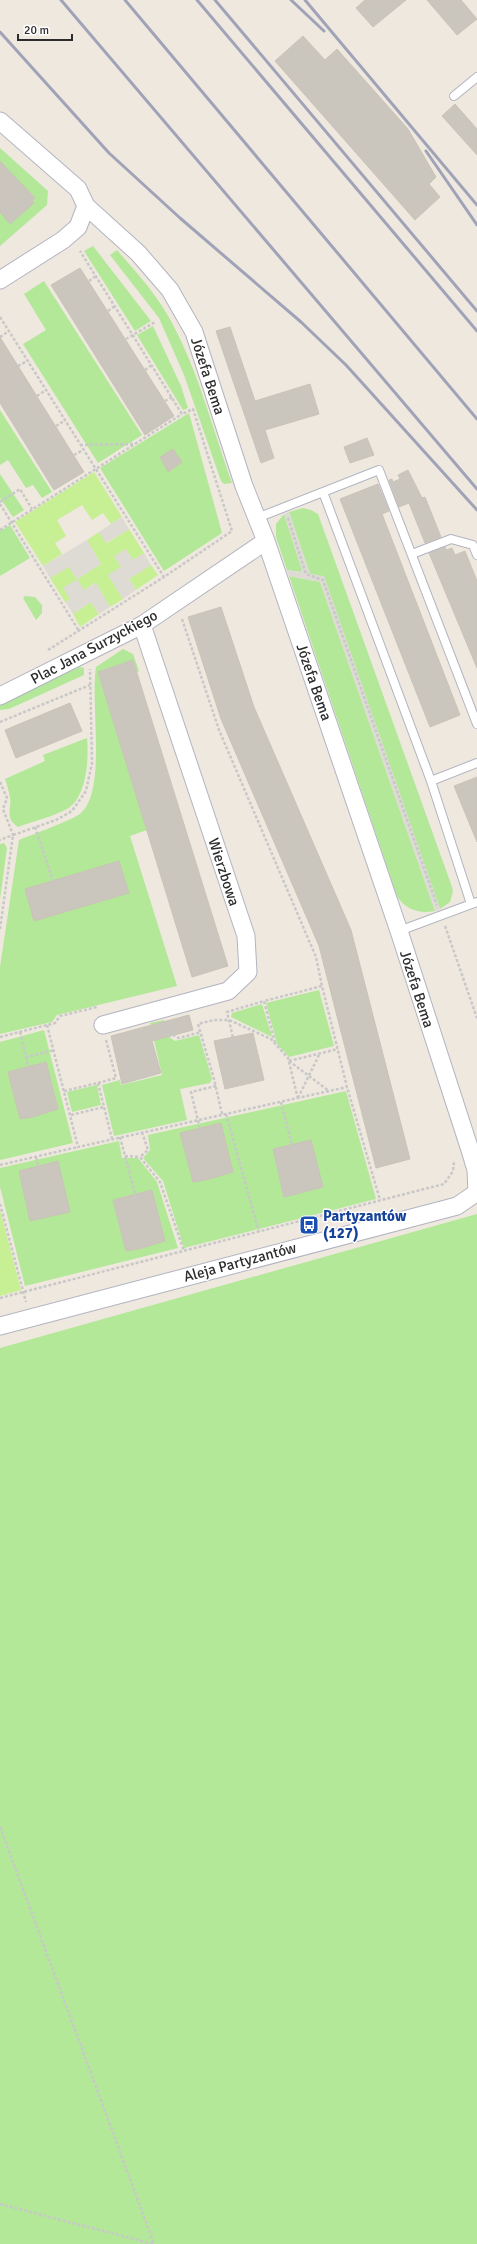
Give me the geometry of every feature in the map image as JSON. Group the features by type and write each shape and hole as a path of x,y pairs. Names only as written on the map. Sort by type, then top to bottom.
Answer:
{"street":[{"path":"0,121 78,189 86,206 78,227 63,240 0,280"},
{"name":"Józefa Bema","path":"86,206 138,252 170,290 194,332 244,486 266,541 399,931 476,1170 477,1193"},
{"name":"Plac Jana Surzyckiego","path":"0,696 142,625 266,541"},
{"name":"Wierzbowa","path":"104,1029 228,991 248,972 246,936 142,625"},
{"name":"Aleja Partyzantów","path":"0,1326 457,1206 477,1193"}],"lane":[{"path":"454,96 477,77"},
{"path":"257,518 378,470 477,724"},
{"path":"323,492 431,782 474,903 399,931"},
{"path":"412,554 451,539 473,545 477,555"},
{"path":"431,782 477,763"}],"path":[{"path":"80,251 182,414"},
{"path":"89,281 96,276"},
{"path":"108,311 115,306"},
{"path":"0,317 82,450 164,577"},
{"path":"126,339 155,322"},
{"path":"0,337 9,331"},
{"path":"18,366 27,361"},
{"path":"145,370 152,365"},
{"path":"37,396 46,390"},
{"path":"165,401 172,397"},
{"path":"0,530 182,414 193,409 232,532 48,650"},
{"path":"56,426 64,421"},
{"path":"80,445 135,444"},
{"path":"74,455 82,450"},
{"path":"32,509 20,489 0,503 79,631"},
{"path":"284,507 306,574 323,580 477,1018"},
{"path":"176,602 219,730 316,957 347,1087 380,1200"},
{"path":"0,840 56,820 72,811 86,791 92,763 90,666 83,654"},
{"path":"0,722 90,684"},
{"path":"0,782 7,798 2,810 12,835 0,929"},
{"path":"35,827 53,881"},
{"path":"234,1042 227,1012 322,986"},
{"path":"264,1001 275,1043"},
{"path":"259,1232 198,1024 214,1020 229,1020 271,1038 289,1061 329,1091"},
{"path":"170,1022 173,1035 179,1038 201,1032"},
{"path":"47,1025 78,1147"},
{"path":"64,1091 116,1078 104,1029"},
{"path":"20,1032 29,1071"},
{"path":"289,1061 338,1049"},
{"path":"26,1058 54,1050"},
{"path":"298,1099 320,1053"},
{"path":"289,1061 298,1099"},
{"path":"98,1083 112,1139"},
{"path":"201,1133 191,1092 216,1086"},
{"path":"0,1165 347,1087"},
{"path":"281,1102 293,1149"},
{"path":"71,1115 104,1107"},
{"path":"125,1156 140,1157 148,1150 142,1132"},
{"path":"120,1137 137,1202"},
{"path":"0,1298 444,1184 453,1171 455,1155 470,1150"},
{"path":"36,1157 39,1170"},
{"path":"140,1157 160,1182 184,1250"},
{"path":"0,1204 30,1318"},
{"path":"0,1827 153,2244"},
{"path":"0,2204 153,2244"}],"green space":[{"path":"0,148 48,191 47,205 0,246"},
{"path":"93,246 151,321 135,331 84,251"},
{"path":"117,250 147,285 160,303 182,342 198,382 232,483 224,484 221,481 184,375 159,318 110,255"},
{"path":"44,281 142,435 98,463 23,344 46,330 24,294"},
{"path":"153,326 181,386 188,408 183,410 137,335"},
{"path":"0,410 52,492 42,498 33,485 26,488 8,460 0,465"},
{"path":"189,413 222,533 164,571 100,468"},
{"path":"94,472 122,517 111,524 103,513 92,520 82,505 57,520 66,536 55,543 62,554 43,566 15,522"},
{"path":"0,474 24,510 13,517 0,498"},
{"path":"303,508 318,514 451,884 453,891 450,902 440,909 324,577 310,574 289,512"},
{"path":"284,514 302,570 301,572 287,570 276,537 276,524"},
{"path":"10,525 30,558 0,576 0,531"},
{"path":"129,529 144,553 109,575 123,599 110,607 95,583 65,602 50,578 69,566 77,579 101,564 87,540 99,532 107,543"},
{"path":"151,565 158,575 136,590 129,579"},
{"path":"289,576 320,582 435,911 424,912 413,910 404,905 397,896"},
{"path":"25,596 35,597 42,605 42,613 36,620 23,598"},
{"path":"91,602 99,614 80,627 73,614"},
{"path":"123,649 133,654 139,671 137,672 133,660 147,830 130,836 177,986 57,1015 52,1022 0,1034 0,967 19,840 77,816 89,802 96,766 96,667"},
{"path":"80,667 84,668 84,675 9,709 0,710 0,701"},
{"path":"87,738 88,756 83,787 74,804 55,814 18,827 11,820 9,790 5,779 45,761 43,755"},
{"path":"4,843 7,848 0,899 0,844"},
{"path":"319,990 334,1046 289,1057 277,1044 266,1003"},
{"path":"262,1004 272,1037 231,1017 232,1013"},
{"path":"164,1020 168,1036 175,1041 199,1035 212,1079 210,1083 180,1089 187,1120 114,1136 102,1085 120,1080 121,1085 162,1075 150,1023"},
{"path":"44,1030 73,1143 0,1160 0,1042"},
{"path":"97,1085 101,1105 72,1112 67,1092"},
{"path":"346,1091 376,1199 184,1248 163,1181 143,1158 150,1150 148,1135"},
{"path":"119,1141 122,1158 138,1158 157,1182 178,1248 25,1286 0,1187 0,1168"},
{"path":"0,1210 21,1290 0,1296"},
{"path":"477,1214 477,2244 0,2244 0,1348"}],"shaded area":[{"path":"289,512 310,574 324,576 440,909 435,911 320,582 289,576 287,570 300,572 302,570 284,514"},
{"path":"122,517 129,529 106,543 99,532"},
{"path":"87,540 101,564 77,579 69,567 50,578 43,566"},
{"path":"126,549 133,560 144,553 151,565 129,579 136,590 123,599 108,575 121,567 114,556"},
{"path":"77,579 84,590 96,583 110,607 99,614 91,602 73,614 65,602 70,599 63,588"}],"building":[{"path":"365,0 406,0 373,27 356,8"},
{"path":"427,0 461,0 477,19 457,35"},
{"path":"303,36 325,60 337,49 408,129 436,177 429,184 440,197 415,220 275,61"},
{"path":"455,104 477,129 477,155 442,116"},
{"path":"0,161 35,198 32,201 34,203 10,224 0,212"},
{"path":"80,268 174,416 145,435 51,285"},
{"path":"230,327 255,401 310,384 319,414 265,430 274,458 261,463 216,331"},
{"path":"0,337 84,472 54,490 0,403"},
{"path":"367,438 374,455 350,463 344,447"},
{"path":"173,449 182,462 168,472 160,457"},
{"path":"408,470 422,498 425,497 441,537 425,543 409,503 399,507 389,480 392,479 393,482 400,479 398,475"},
{"path":"378,484 389,511 382,514 460,715 430,727 340,499"},
{"path":"445,547 446,550 452,548 455,555 465,551 477,581 477,668 429,553"},
{"path":"221,607 254,707 351,930 410,1159 376,1168 319,946 221,719 188,617"},
{"path":"133,660 228,966 192,977 98,672"},
{"path":"70,703 82,731 16,758 5,730"},
{"path":"477,777 477,842 454,786"},
{"path":"119,861 129,893 34,921 25,889"},
{"path":"189,1015 193,1030 152,1041 161,1073 122,1084 111,1036"},
{"path":"253,1033 264,1080 225,1089 214,1041"},
{"path":"46,1062 58,1109 33,1117 20,1119 8,1072"},
{"path":"221,1123 233,1172 206,1180 193,1182 180,1133"},
{"path":"311,1140 323,1187 284,1197 273,1149"},
{"path":"58,1161 70,1212 30,1221 19,1171"},
{"path":"152,1190 165,1241 139,1249 126,1251 113,1200"}],"railway":[{"path":"61,0 477,489"},
{"path":"125,0 477,419"},
{"path":"197,0 477,331"},
{"path":"215,0 477,311"},
{"path":"291,0 324,31"},
{"path":"305,0 477,205"},
{"path":"0,32 109,153 180,218 301,322 346,365 477,510"},
{"path":"426,151 477,225"}],"place":[{"name":"Partyzantów (127)","path":"309,1225"}]}
